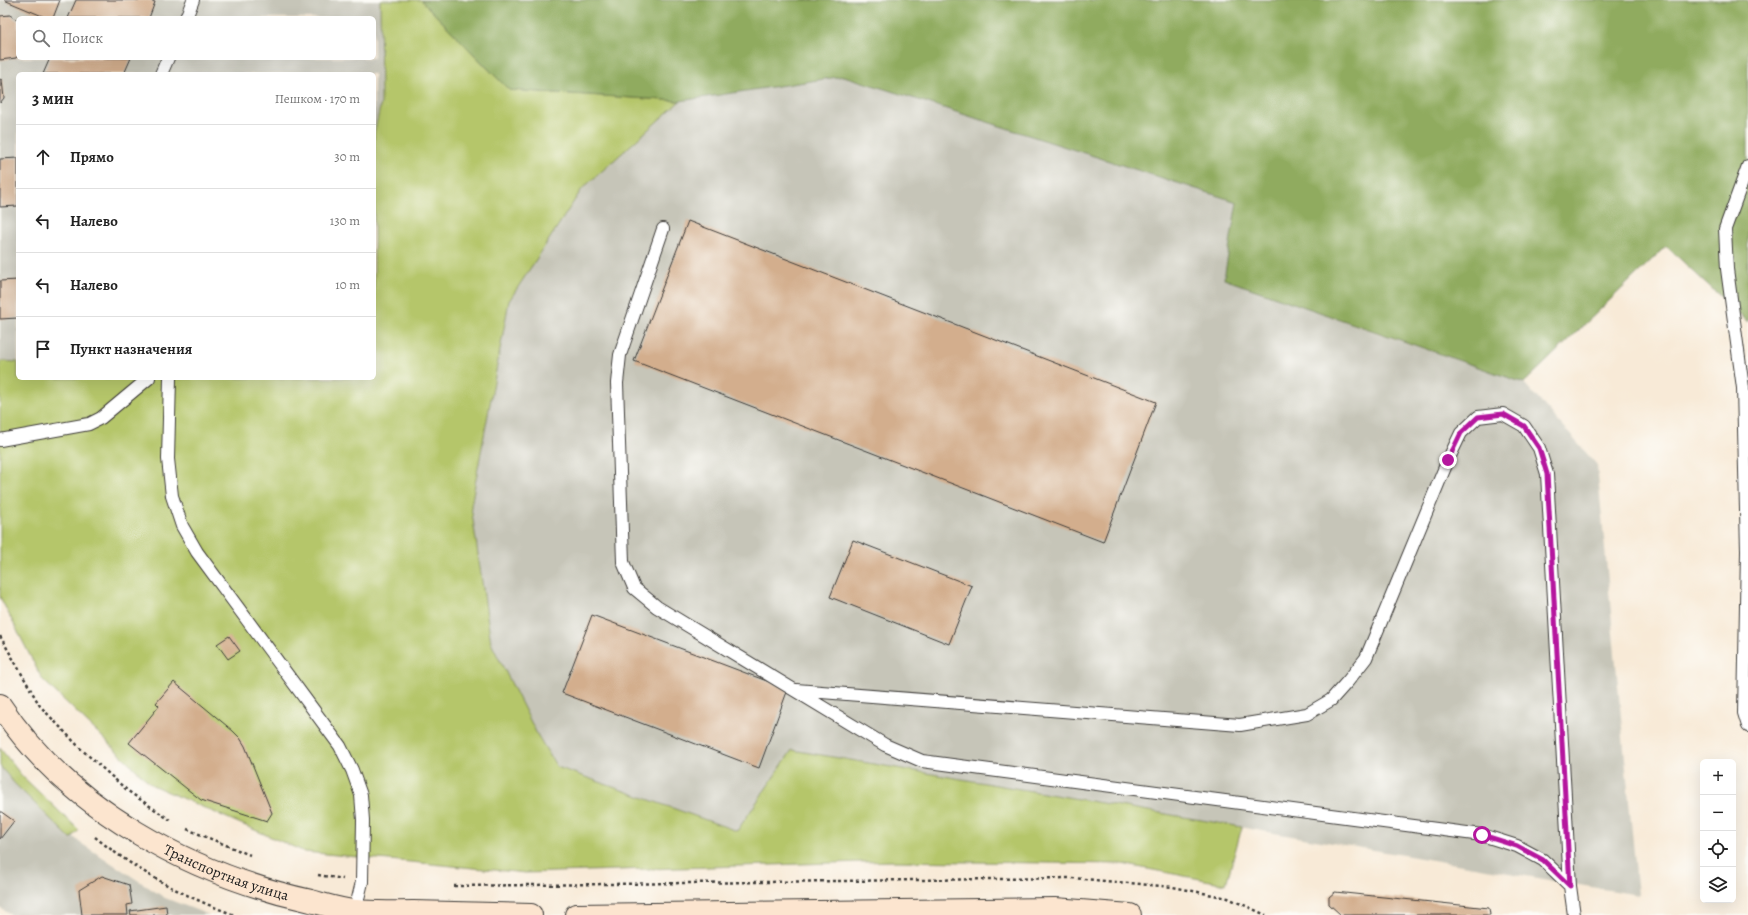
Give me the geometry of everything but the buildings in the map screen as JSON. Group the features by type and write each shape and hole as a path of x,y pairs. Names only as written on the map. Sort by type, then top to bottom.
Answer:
{"main road":[{"name":"Транспортная улица","path":"0,705 15,728 56,773 101,809 153,842 203,868 276,894 355,911 531,915"},
{"path":"576,915 1047,909 1130,915"}],"lane":[{"path":"187,16 193,0"},
{"path":"163,72 167,60"},
{"path":"1748,166 1726,229 1727,269 1743,388 1747,551 1744,713 1748,726"},
{"path":"663,229 620,355 617,383 623,562 634,588 656,607 885,745 922,761 1482,835 1517,846 1543,860 1570,886"},
{"path":"0,440 89,424 101,418 147,380"},
{"path":"170,380 169,467 172,496 182,526 198,552 340,746 352,770 361,795 363,820 362,882 355,911"},
{"path":"793,690 1240,725 1307,714 1331,700 1366,658 1448,460 1461,433 1478,417 1503,414 1524,426 1539,448 1547,474 1570,886 1574,915"}],"path":[{"path":"0,636 40,706 81,749 128,791 171,820"},
{"path":"183,827 253,856"},
{"path":"312,874 362,882"},
{"path":"450,886 1072,878 1173,887 1228,898 1266,915"}],"shaded area":[{"path":"0,0 380,0 381,103 376,125 376,72 16,72 16,362 0,361"},
{"path":"844,76 1237,202 1224,279 1524,383 1597,465 1638,895 793,751 738,831 557,767 538,736 491,643 471,506 509,301 582,189 680,101"},
{"path":"0,758 79,842 165,898 209,915 11,915 0,908"}],"green space":[{"path":"380,0 421,0 509,90 680,101 582,189 509,301 471,506 491,643 538,736 557,767 737,831 792,750 1242,827 1226,884 1122,864 893,861 526,873 305,852 152,785 42,679 0,597 0,361 16,362 16,380 376,380 376,125 381,103"},
{"path":"421,0 1748,0 1748,322 1666,246 1524,383 1224,279 1237,202 844,76 680,101 509,90"},
{"path":"0,748 22,776 79,830 71,839 14,783 0,766"}],"route":[{"path":"1448,460 1461,433 1478,417 1503,414 1524,426 1539,448 1547,474 1570,886 1543,860 1517,846 1482,835"}]}
